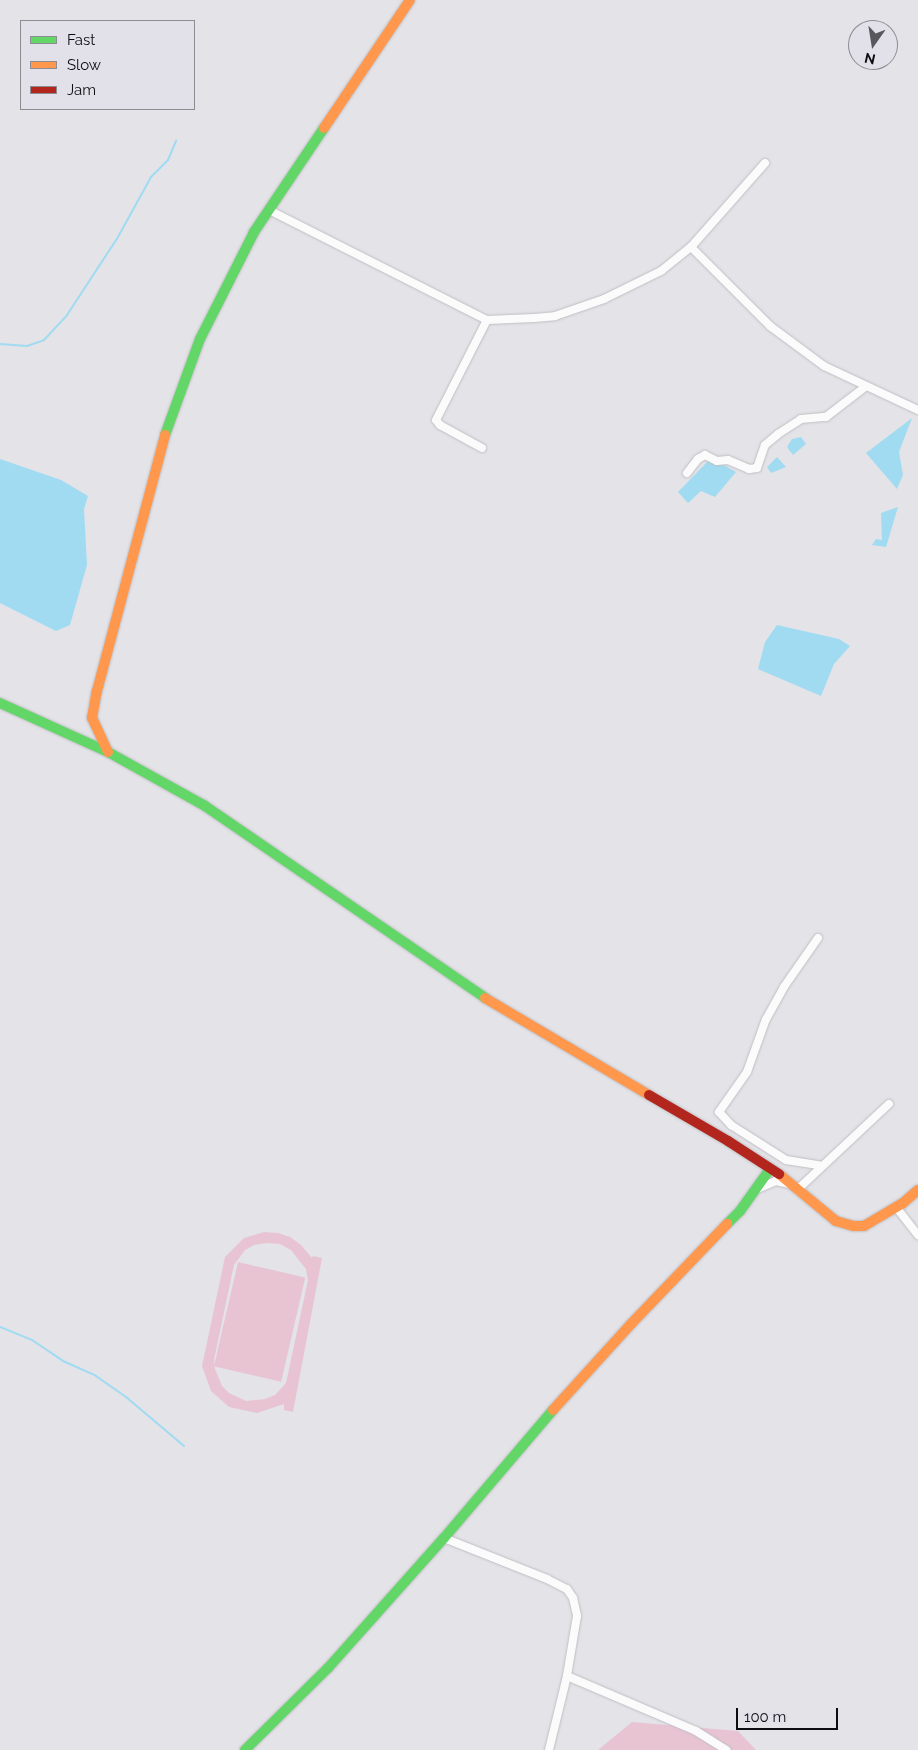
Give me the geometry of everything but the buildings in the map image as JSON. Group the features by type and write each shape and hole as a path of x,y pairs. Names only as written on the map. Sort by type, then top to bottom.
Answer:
{"street":[{"path":"108,752 92,718 94,709 169,421 200,339 254,232 410,0"},
{"path":"269,210 486,320 555,316 604,299 661,271 690,247 765,163"},
{"path":"690,247 770,326 824,366 918,410"},
{"path":"482,448 440,425 436,420 486,320"},
{"path":"687,473 698,459 705,455 717,461 728,460 749,469 756,468 765,445 778,434 801,419 826,417 865,386"},
{"path":"0,703 108,752 205,806 480,995 728,1141 770,1169 836,1221 854,1226 864,1226 896,1207 918,1190"},
{"path":"818,938 784,987 766,1019 747,1072 720,1112 731,1125 786,1160 822,1166"},
{"path":"795,1188 822,1166 889,1104"},
{"path":"245,1750 328,1668 444,1538 517,1450 631,1324 740,1211 770,1169"},
{"path":"752,1193 767,1183 784,1182 795,1188"},
{"path":"896,1207 918,1235"},
{"path":"444,1538 547,1579 567,1589 573,1598 577,1616 567,1676 549,1750"},
{"path":"567,1676 696,1731 726,1750"}],"shaded area":[{"path":"264,1232 278,1233 290,1237 301,1245 312,1258 313,1256 322,1258 293,1412 284,1410 284,1404 257,1413 229,1407 211,1391 202,1366 225,1257 244,1238","holes":["280,1244 291,1250 306,1269 308,1280 286,1383 275,1395 265,1399 246,1401 229,1393 222,1386 215,1369 214,1360 234,1265 245,1250 254,1245"]},
{"path":"238,1262 305,1278 281,1382 214,1366"},
{"path":"632,1722 738,1731 756,1750 598,1750"}],"water":[{"path":"912,418 899,452 903,475 897,489 866,453"},
{"path":"801,437 806,444 793,455 787,447 792,439"},
{"path":"777,457 786,467 771,473 767,467"},
{"path":"711,458 736,472 715,497 701,491 688,503 678,492"},
{"path":"0,459 61,480 88,496 84,509 87,565 70,625 56,631 0,603"},
{"path":"898,507 886,547 872,545 876,539 882,540 881,513"},
{"path":"777,625 839,639 850,646 834,664 821,696 758,669 765,642"}],"waterway":[{"path":"0,344 27,346 44,340 67,315 118,237 151,177 168,160 176,141"},
{"path":"0,1327 32,1340 63,1361 96,1376 126,1397 184,1446"}],"traffic: fast":[{"path":"165,435 200,339 254,232 324,128"},
{"path":"0,703 108,752 205,806 485,998"},
{"path":"727,1224 740,1211 770,1169"},
{"path":"245,1750 328,1668 444,1538 553,1410"}],"traffic: slow":[{"path":"324,128 410,0"},
{"path":"108,752 92,718 97,691 165,435"},
{"path":"485,998 649,1095"},
{"path":"779,1174 836,1221 853,1226 864,1226 903,1203 918,1190"},
{"path":"553,1410 631,1324 727,1224"}],"traffic: jam":[{"path":"649,1095 728,1141 779,1174"}]}
